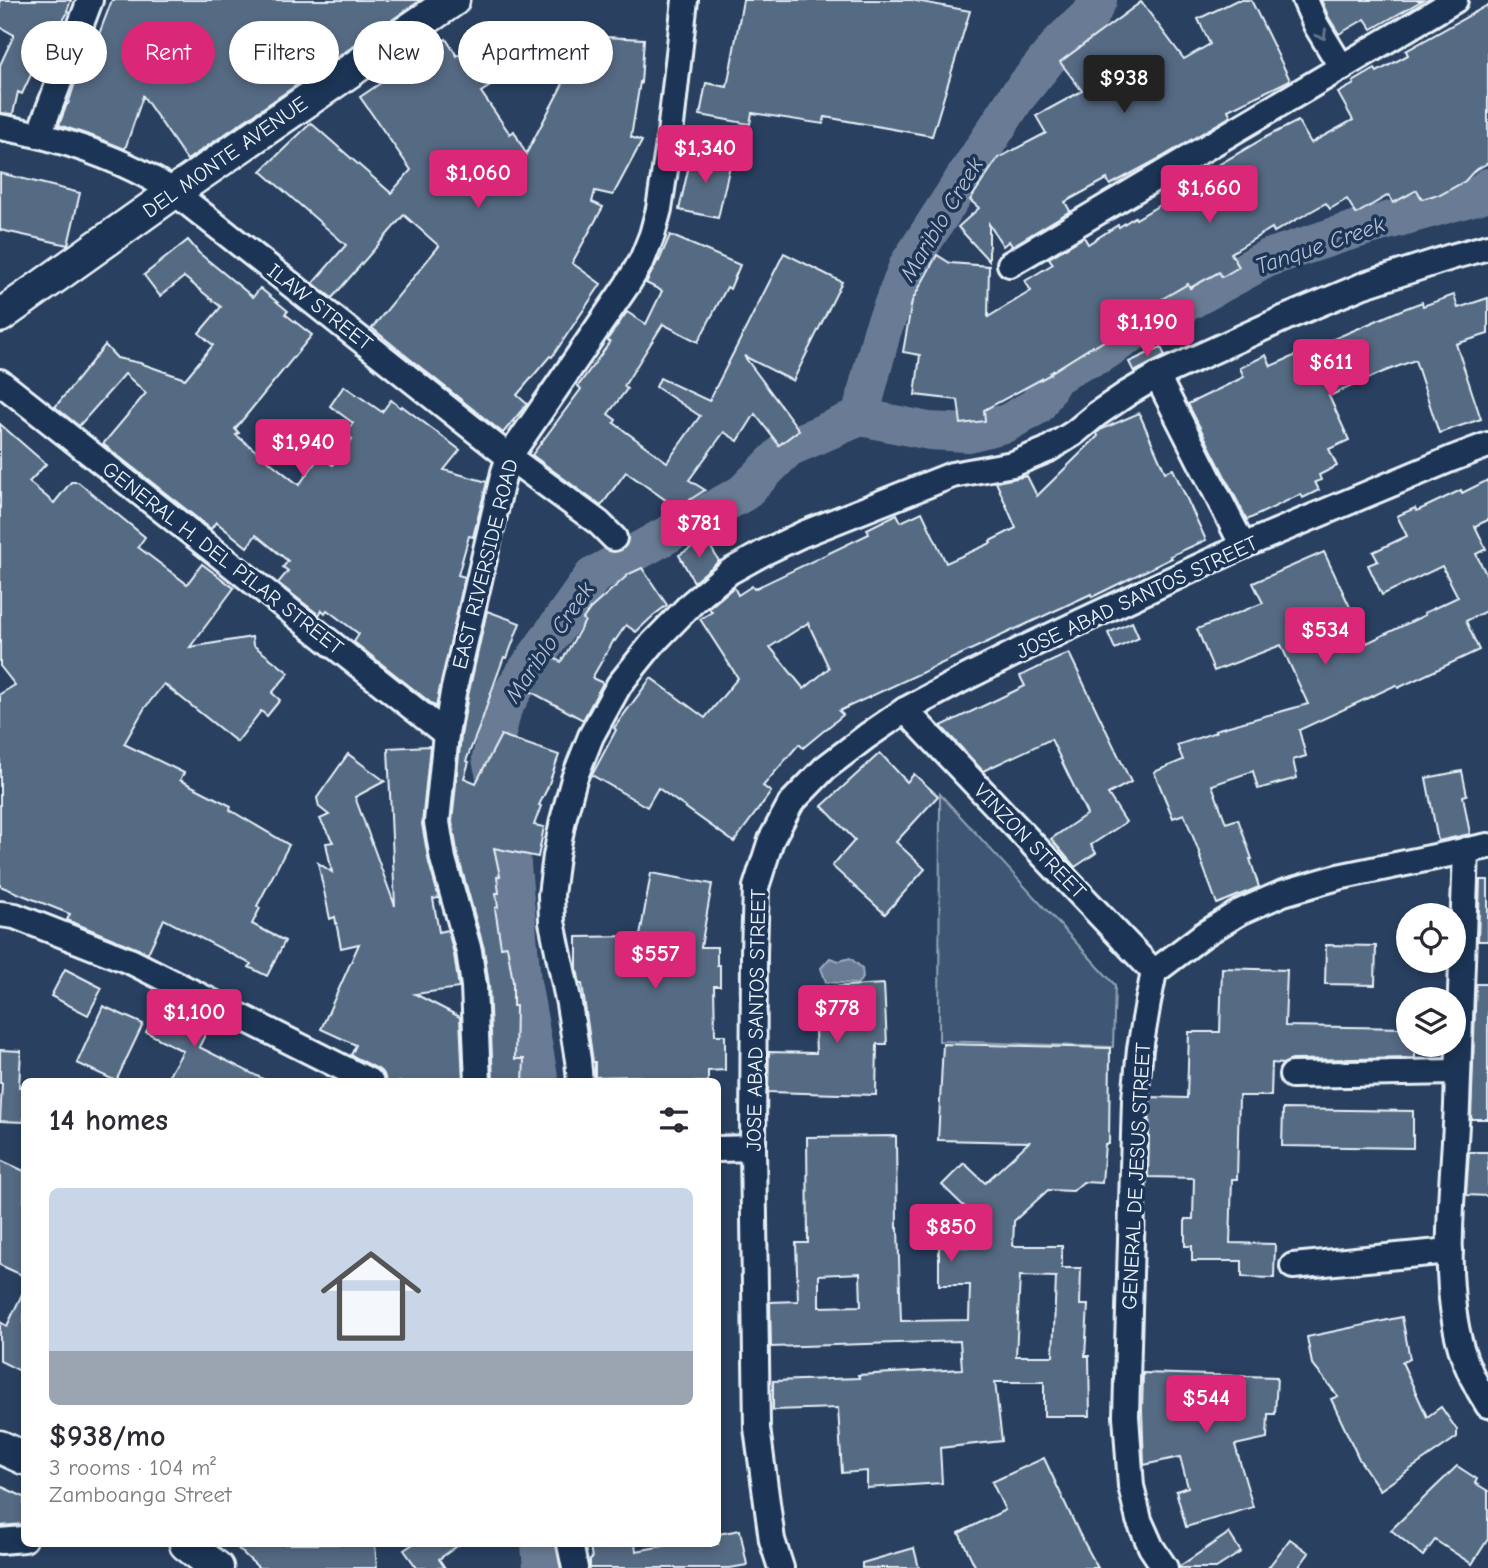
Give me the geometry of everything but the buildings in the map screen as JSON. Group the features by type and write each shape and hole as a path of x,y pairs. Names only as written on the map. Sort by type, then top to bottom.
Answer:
{"main road":[{"name":"DEL MONTE AVENUE","path":"0,316 174,192 453,0"},
{"path":"0,1447 21,1457"},
{"path":"193,1547 217,1568"}],"street":[{"path":"39,135 90,0"},
{"name":"EAST RIVERSIDE ROAD","path":"478,1078 471,962 443,859 437,822 453,693 509,457 627,285 642,260 652,235 667,156 685,0"},
{"path":"1305,0 1316,25 1342,68"},
{"path":"1010,264 1455,0"},
{"name":"ILAW STREET","path":"0,127 39,135 121,163 158,181 509,457 599,523 614,538"},
{"path":"579,1078 569,1004 552,922 551,895 563,820 574,779 591,736 619,685 652,644 692,603 729,572 765,552 841,518 952,475 1013,464 1047,450 1157,376 1285,318 1363,285 1488,247"},
{"path":"1157,376 1243,547"},
{"name":"GENERAL H. DEL PILAR STREET","path":"0,382 446,734"},
{"name":"JOSE ABAD SANTOS STREET","path":"780,1568 772,1540 758,1428 752,1148 754,953 756,887 771,841 791,803 825,768 905,710 1027,647 1243,547 1488,445"},
{"name":"VINZON STREET","path":"905,710 1154,972"},
{"path":"1154,972 1203,934 1240,912 1283,893 1338,877 1477,848 1458,1072 1450,1251 1452,1302 1461,1349 1488,1405"},
{"path":"0,914 15,916 132,962 363,1078"},
{"name":"GENERAL DE JESUS STREET","path":"1154,972 1147,1002 1135,1099 1126,1416 1132,1486 1139,1520 1151,1547 1165,1568"},
{"path":"1292,1075 1458,1072"},
{"path":"721,1149 752,1148"},
{"path":"1293,1266 1450,1251"},
{"path":"0,1541 21,1539"},
{"path":"571,1547 575,1568"}],"shaded area":[{"path":"940,794 1115,985 1113,1047 939,1041"},
{"path":"830,958 839,961 850,958 862,968 863,978 857,984 826,982 821,968"}],"waterway":[{"name":"Mariblo Creek","path":"860,417 882,332 908,265 1016,98 1062,41 1091,14 1098,0"},
{"name":"Tanque Creek","path":"860,417 929,431 968,433 1007,423 1037,406 1055,376 1101,354 1143,326 1268,258 1341,234 1480,195 1488,187"},
{"name":"Mariblo Creek","path":"539,1078 522,982 511,853 491,758 503,708 593,576 743,493 788,448 860,417"},
{"name":"Mariblo Creek","path":"540,1547 542,1568"}]}
